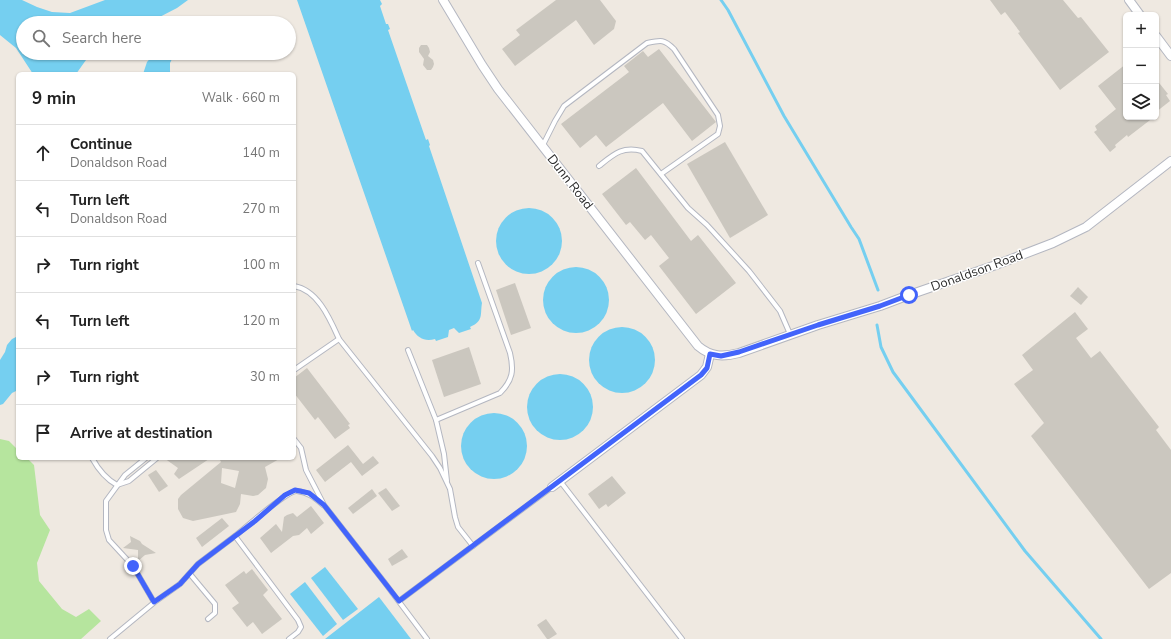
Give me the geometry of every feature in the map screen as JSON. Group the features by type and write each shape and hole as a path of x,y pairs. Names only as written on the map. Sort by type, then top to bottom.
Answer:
{"street":[{"name":"Dunn Road","path":"444,0 490,77 542,147 698,346 710,354"},
{"path":"1129,0 1138,12"},
{"path":"1159,40 1171,56"},
{"name":"Donaldson Road","path":"710,354 721,356 732,354 880,306 993,266 1072,235 1086,227 1171,161"},
{"path":"552,487 701,375 707,368 710,354"}],"lane":[{"path":"542,147 564,106 648,43 659,40 666,41 674,49 718,115 720,126 718,134 661,174"},
{"path":"599,166 613,154 624,150 634,149 642,151 688,208 707,225 750,272 780,311 791,335"},
{"path":"436,420 500,393 507,386 511,378 513,366 510,353 478,263"},
{"path":"296,286 300,287 313,296 330,318 339,339 432,456 450,489 458,527 473,546"},
{"path":"296,369 339,339"},
{"path":"408,350 436,420 444,454 447,483"},
{"path":"296,442 300,448 308,475 324,505 427,639"},
{"path":"93,460 97,467 110,481 117,485"},
{"path":"144,460 125,475 106,501 106,530 109,540 133,566 154,602"},
{"path":"117,485 129,480 154,460"},
{"path":"560,481 682,639"},
{"path":"399,601 552,487"},
{"path":"110,639 154,602 180,584 198,564 285,495 295,490 309,493 324,505"},
{"path":"235,536 298,620 301,627 298,632 289,639"},
{"path":"190,574 215,604 215,613 208,619"},
{"path":"116,634 120,639"}],"green space":[{"path":"0,439 9,441 16,448 16,460 29,460 34,465 40,515 50,530 37,563 39,581 62,609 76,617 89,609 101,621 81,639 0,639"}],"water":[{"path":"0,0 22,0 52,12 70,13 105,0 188,0 162,16 16,16 16,48 0,35"},
{"path":"297,0 380,0 382,4 380,6 386,24 388,24 390,29 388,30 426,140 428,139 429,146 482,303 479,320 470,327 471,329 459,333 454,328 449,330 448,337 436,341 435,339 422,339 413,330 412,331"},
{"path":"24,60 86,60 77,72 32,72"},
{"path":"149,60 172,60 170,72 144,72"},
{"path":"529,208 542,211 552,218 559,228 562,241 559,254 552,264 542,271 529,274 516,271 506,264 499,254 496,241 499,228 506,218 516,211"},
{"path":"576,267 589,270 599,277 606,287 609,300 606,313 599,323 589,330 576,333 563,330 553,323 546,313 543,300 546,287 553,277 563,270"},
{"path":"622,327 635,330 645,337 652,347 655,360 652,373 645,383 635,390 622,393 609,390 599,383 592,373 589,360 592,347 599,337 609,330"},
{"path":"16,337 16,391 12,393 3,404 0,405 0,360 7,345"},
{"path":"560,374 573,377 583,384 590,394 593,407 590,420 583,430 573,437 560,440 547,437 537,430 530,420 527,407 530,394 537,384 547,377"},
{"path":"494,413 507,416 517,423 524,433 527,446 524,459 517,469 507,476 494,479 481,476 471,469 464,459 461,446 464,433 471,423 481,416"},
{"path":"325,567 358,609 343,620 311,578"},
{"path":"305,582 337,624 323,636 290,594"},
{"path":"379,597 411,639 325,639"}],"building":[{"path":"556,0 600,0 616,21 614,29 594,45 576,20 515,66 502,49 520,35 516,30"},
{"path":"990,0 1063,0 1078,18 1081,17 1109,52 1060,90 1018,33 1020,32 1005,12 1001,15"},
{"path":"421,45 427,45 429,48 430,52 428,56 433,60 434,64 431,70 427,70 423,65 424,59 419,52"},
{"path":"659,49 716,122 692,141 663,103 606,147 596,135 580,148 561,124 629,72 624,66 643,51 648,57"},
{"path":"1123,66 1123,120 1150,120 1128,137 1127,135 1115,145 1116,147 1110,152 1094,132 1097,130 1095,126 1116,109 1098,86"},
{"path":"1159,83 1168,94 1166,95 1170,101 1159,110"},
{"path":"725,142 768,215 730,238 687,164"},
{"path":"636,168 691,241 698,235 736,283 696,314 659,266 669,258 651,235 645,240 630,222 626,225 602,194"},
{"path":"515,283 531,328 511,335 496,290"},
{"path":"1078,287 1088,297 1081,305 1070,296"},
{"path":"1075,312 1088,329 1076,338 1091,358 1100,351 1159,427 1156,430 1171,450 1171,573 1149,589 1031,436 1044,423 1014,384 1033,370 1022,355"},
{"path":"469,347 481,384 444,397 432,360"},
{"path":"307,368 350,424 348,425 350,428 335,439 318,417 315,420 296,396 296,376"},
{"path":"348,445 363,464 373,456 379,463 362,476 351,462 325,482 316,470"},
{"path":"167,460 208,460 179,479 174,474 178,468"},
{"path":"220,460 277,460 265,467 268,479 266,488 258,495 253,496 241,494 240,504 236,512 193,521 183,518 178,509 178,499 221,462","holes":["222,468 239,471 235,488 221,483"]},
{"path":"156,470 168,486 159,492 148,475"},
{"path":"612,476 626,493 608,507 606,504 599,509 588,494"},
{"path":"386,488 400,506 392,511 378,493"},
{"path":"372,489 377,496 353,514 348,508"},
{"path":"311,506 324,523 311,534 307,528 299,535 293,536 271,553 260,538 276,524 282,532 284,517 293,513 297,517"},
{"path":"222,518 229,526 202,547 196,538"},
{"path":"130,536 140,541 156,553 145,555 138,561 138,550 123,548 131,542"},
{"path":"402,549 408,557 392,566 388,559"},
{"path":"252,569 268,590 263,595 282,619 262,634 253,622 247,627 232,608 239,603 225,585 244,571 246,574"},
{"path":"546,619 557,634 549,639 547,639 537,625"}],"waterway":[{"path":"721,0 728,10 784,116 859,239 878,290"},
{"path":"877,325 881,347 893,372 1025,551 1101,639"}],"route":[{"path":"133,566 154,602 180,584 198,564 255,521 285,495 295,490 309,493 324,505 399,601 701,375 707,368 710,354 721,356 739,352 880,306 909,295"}]}
